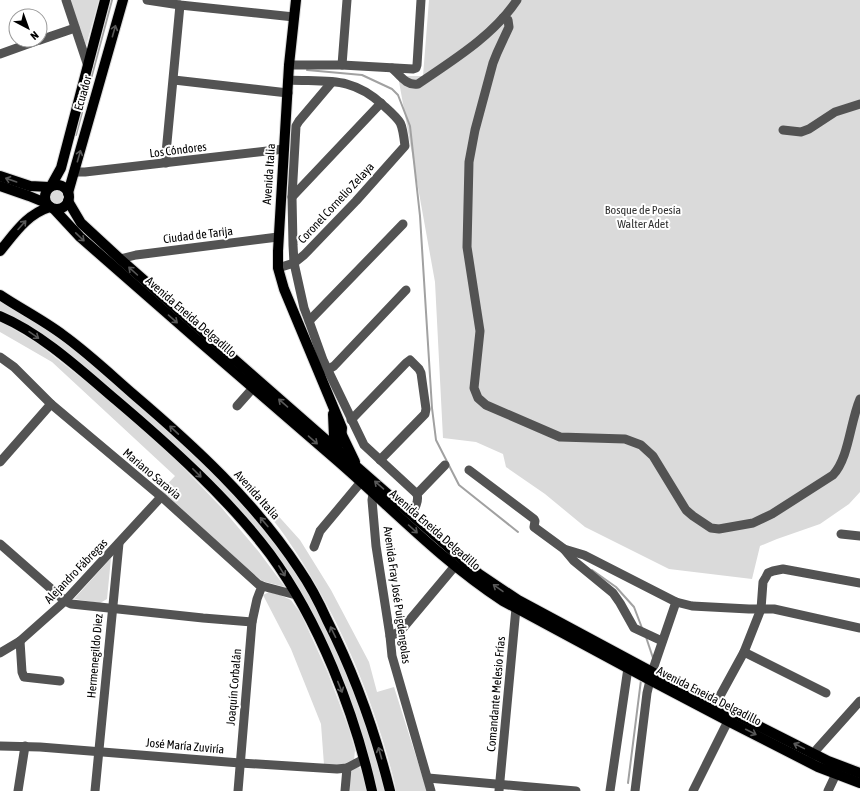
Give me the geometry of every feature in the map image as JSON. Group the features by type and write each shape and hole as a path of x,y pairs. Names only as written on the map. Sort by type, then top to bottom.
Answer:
{"main road":[{"name":"Ecuador","path":"50,186 61,168 105,0"},
{"name":"Ecuador","path":"68,197 123,0"},
{"name":"Avenida Italia","path":"296,0 289,65 278,237 278,268 284,289 333,415 342,428 342,435 358,467"},
{"path":"0,176 30,186 50,186 54,184 62,185 65,187 68,197 61,208 50,206 33,214 0,251"},
{"name":"Avenida Eneida Delgadillo","path":"0,186 30,196 50,206 80,237 253,388 411,514 479,574 517,604"},
{"path":"50,186 44,194 50,206"},
{"name":"Avenida Eneida Delgadillo","path":"68,197 81,222 120,259 313,428 332,451 358,467 373,494 455,566 483,588 517,604 630,665 811,758 836,774 860,783"},
{"name":"Avenida Italia","path":"0,295 64,336 147,405 228,481 276,537 300,570 314,593 354,676 373,730 390,791"},
{"path":"0,316 21,326 68,360 133,415 188,464 236,514 264,547 280,568 296,594 336,676 346,701 372,791"},
{"name":"Avenida Italia","path":"332,451 334,431 333,415"},
{"path":"313,428 322,428 333,415"},
{"path":"332,451 342,435"},
{"name":"Avenida Eneida Delgadillo","path":"651,676 715,705 730,717"},
{"name":"Avenida Eneida Delgadillo","path":"811,758 828,761 860,773"}],"street":[{"path":"66,0 88,66"},
{"path":"147,0 294,17"},
{"path":"342,65 347,0"},
{"path":"289,65 342,65 416,68 421,0"},
{"path":"392,68 408,84 418,84 473,46 503,18 518,0"},
{"path":"166,163 180,5"},
{"path":"503,18 508,20 510,28 493,63 469,162 467,247 480,331 473,383 475,393 482,402 560,438 624,440 641,445 653,456 686,510 711,528 719,529 753,523 762,519 833,475 838,470 842,460 856,408 860,399"},
{"path":"48,37 75,28"},
{"path":"0,44 2,53 17,48"},
{"path":"174,80 288,94"},
{"path":"288,80 343,82 357,86 371,94 381,103 292,198"},
{"path":"332,82 296,126 291,218 294,263 304,308 327,370 364,444 417,494 417,504 411,514"},
{"name":"Coronel Cornelio Zelaya","path":"278,268 294,263 356,201 405,146 401,123 381,103"},
{"path":"783,130 801,132 809,129 835,112 860,104"},
{"name":"Los Cóndores","path":"74,172 284,149"},
{"path":"309,322 403,224"},
{"name":"Ciudad de Tarija","path":"120,259 136,255 278,237"},
{"path":"327,370 334,366 406,290"},
{"name":"Mariano Saravia","path":"0,357 14,367 51,404 161,497 258,584 296,594"},
{"path":"351,420 410,360 419,369 426,409 425,414 380,460"},
{"path":"237,406 253,388"},
{"path":"0,462 51,404"},
{"path":"417,494 444,465"},
{"path":"469,470 534,519 534,527 564,549 574,561 614,593 634,628 662,641"},
{"path":"314,547 320,531 364,478"},
{"name":"Avenida Fray José Puigdengolas","path":"373,494 372,500 376,546 392,656 431,791"},
{"name":"Alejandro Fábregas","path":"2,649 20,641 65,601 161,497"},
{"path":"841,534 860,536"},
{"path":"119,543 112,609 252,622"},
{"name":"Hermenegildo Diez","path":"0,544 65,601 71,604 112,609 95,791"},
{"path":"564,549 584,555 676,602 692,606 749,610 778,610 860,628"},
{"path":"390,636 403,628 455,566"},
{"path":"715,705 744,652 760,609 764,582 768,573 784,569 860,583"},
{"name":"Joaquín Corbalán","path":"238,791 252,622 257,599 262,586"},
{"path":"635,791 647,693 662,641 676,602"},
{"name":"Comandante Melesio Frías","path":"500,788 517,604"},
{"path":"20,641 22,672 24,677 60,681"},
{"path":"744,652 826,693"},
{"path":"610,791 630,665"},
{"path":"811,758 860,701"},
{"path":"693,791 730,717"},
{"name":"José María Zuviría","path":"0,746 25,746 99,751 240,763 337,769 347,768 364,759"},
{"path":"18,791 25,746"},
{"path":"345,791 347,768"},
{"path":"828,791 836,774"},
{"path":"428,778 500,788 576,791"}],"green space":[{"path":"70,0 99,0 86,46"},
{"name":"Bosque de Poesía Walter Adet","path":"429,0 860,0 860,492 849,504 820,524 760,546 752,579 669,569 585,527 545,494 506,467 503,454 476,442 443,438 435,282 398,76 423,76"},
{"path":"57,190 62,192 64,197 62,202 57,204 52,202 50,197 52,192"},
{"path":"0,298 79,351 195,452 260,520 308,589 354,686 387,791 376,791 363,738 286,571 175,447 0,311"},
{"path":"0,321 37,343 112,402 175,459 221,507 259,552 285,587 262,581 160,492 175,476 52,362 0,332"},
{"path":"255,490 300,540 331,590 369,662 377,692 394,687 427,791 396,791 382,738 364,685 353,659 329,608 301,560 281,530 251,494"},
{"path":"111,558 107,599 100,603 74,599"},
{"path":"269,592 291,600 301,614 328,673 349,729 355,750 354,761 344,765 324,765 321,724 291,649 263,595"},
{"path":"359,767 362,771 367,791 350,791 349,777 353,768"}],"waterway":[{"path":"76,135 112,0"},
{"path":"307,70 362,75 392,89 398,95 410,126 420,216 432,408 436,440 459,485 518,532"},
{"path":"592,570 616,587 634,607 642,628"},
{"path":"646,637 653,658"},
{"path":"628,783 641,680"}]}
